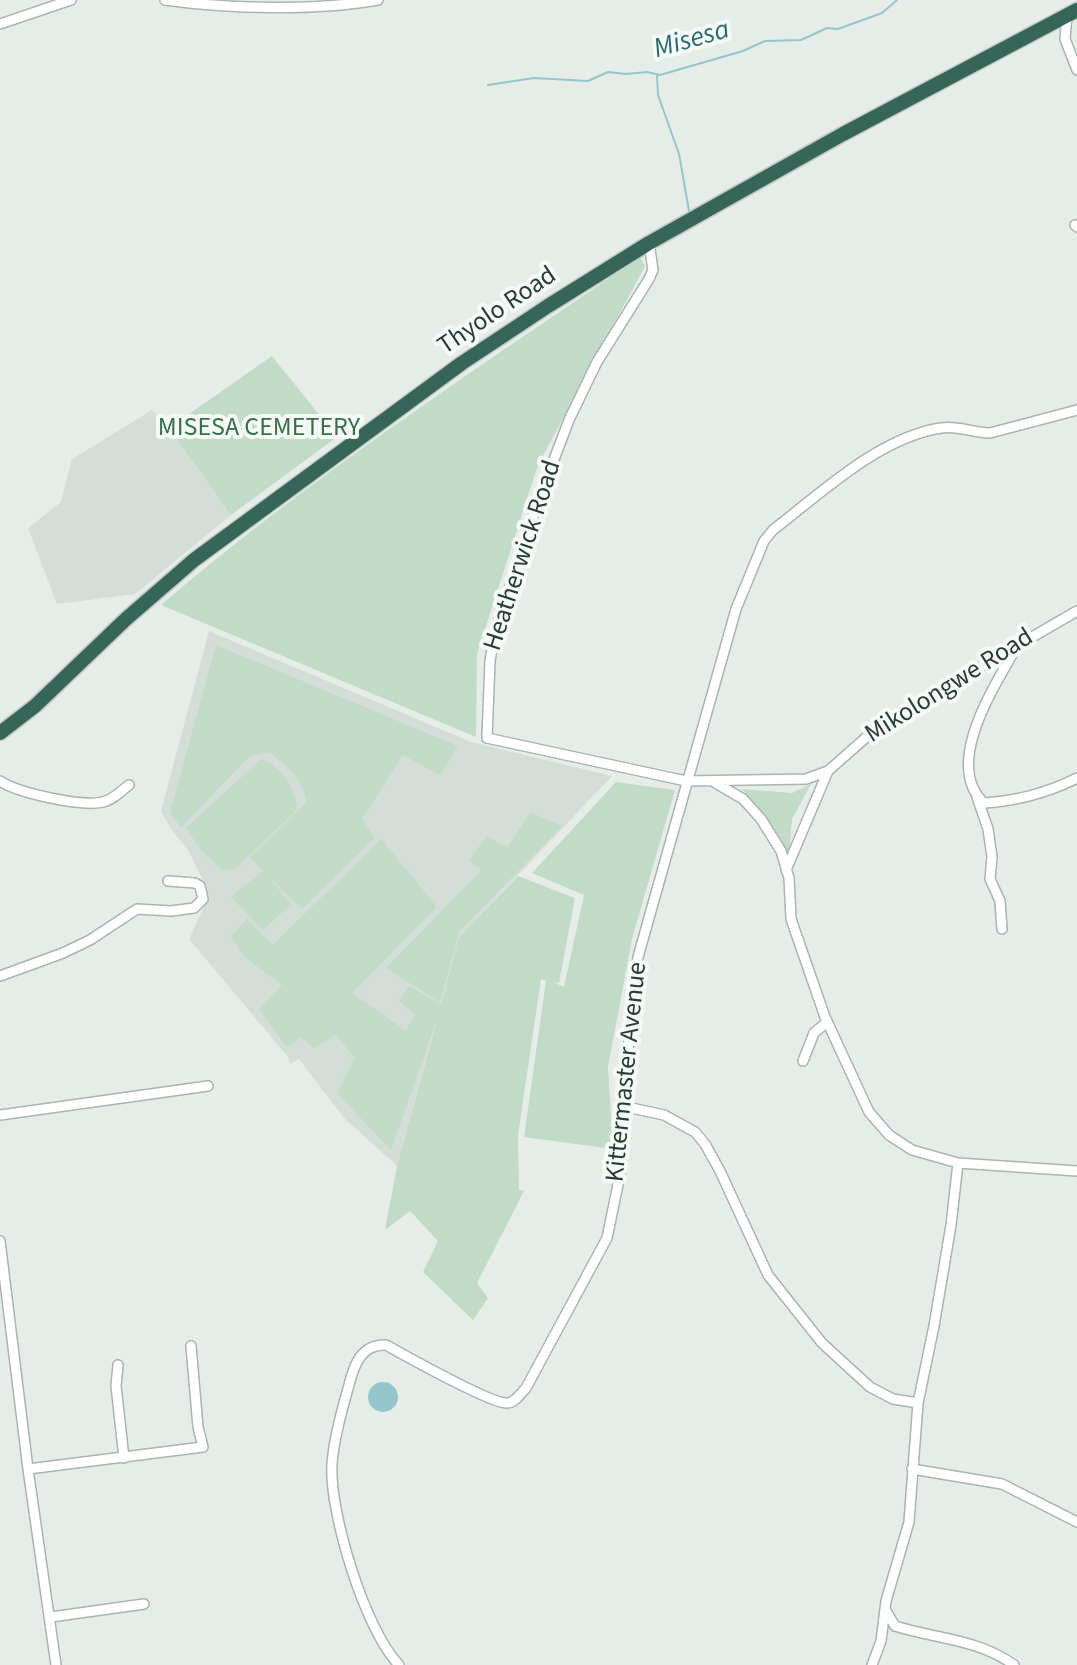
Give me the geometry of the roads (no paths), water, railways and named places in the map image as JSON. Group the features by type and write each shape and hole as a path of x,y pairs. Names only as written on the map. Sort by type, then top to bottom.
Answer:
{"highway":[{"name":"Thyolo Road","path":"0,733 35,706 126,619 223,538 462,363 649,243 843,134 1072,12"}],"street":[{"path":"0,24 71,0"},
{"path":"165,0 214,7 378,0"},
{"path":"1072,12 1065,39 1077,70"},
{"name":"Heatherwick Road","path":"649,243 653,270 597,362 569,420 536,507 495,632 490,661 487,738 686,781"},
{"name":"Kittermaster Avenue","path":"399,1665 381,1641 359,1594 347,1556 334,1493 334,1453 354,1365 363,1352 372,1346 386,1345 488,1397 504,1403 512,1402 526,1388 607,1238 622,1165 622,1106 638,957 736,609 764,541 773,530 845,474 901,440 948,427 990,433 1077,410"},
{"name":"Mikolongwe Road","path":"686,781 781,782 806,779 828,771 879,726 1077,611"},
{"path":"1002,929 1000,901 990,879 992,857 988,829 970,773 972,732 1017,645"},
{"path":"786,870 828,771"},
{"path":"976,794 984,803 1001,802 1059,788 1077,778"},
{"path":"711,780 743,799 761,819 781,851 791,919 827,1022 869,1112 889,1135 912,1150 958,1163 1077,1171"},
{"path":"0,781 20,792 95,803 110,800 129,785"},
{"path":"0,976 90,940 128,912 137,909 171,911 194,908 203,899 200,886 195,883 168,881"},
{"path":"803,1061 814,1033 827,1022"},
{"path":"0,1115 208,1086"},
{"path":"622,1106 664,1115 695,1132 720,1171 768,1275 822,1343 870,1387 893,1399 918,1403"},
{"path":"872,1665 881,1641 909,1522 918,1403 951,1225 958,1163"},
{"path":"0,1241 3,1296 56,1665"},
{"path":"28,1469 203,1447 198,1427 191,1346"},
{"path":"118,1365 116,1386 124,1458"},
{"path":"912,1469 1002,1484 1077,1522"},
{"path":"51,1617 144,1604"},
{"path":"886,1611 895,1626 976,1645 1014,1665"}],"water":[{"path":"383,1382 394,1386 398,1397 394,1408 383,1412 372,1408 368,1397 372,1386"}],"waterway":[{"name":"Misesa","path":"488,85 534,78 588,81 608,72 660,75 743,51 765,41 801,40 827,28 838,29 882,13 897,0"},
{"path":"657,76 658,95 679,154 689,211"}],"park label":[{"name":"MISESA CEMETERY","path":"259,429"}]}
